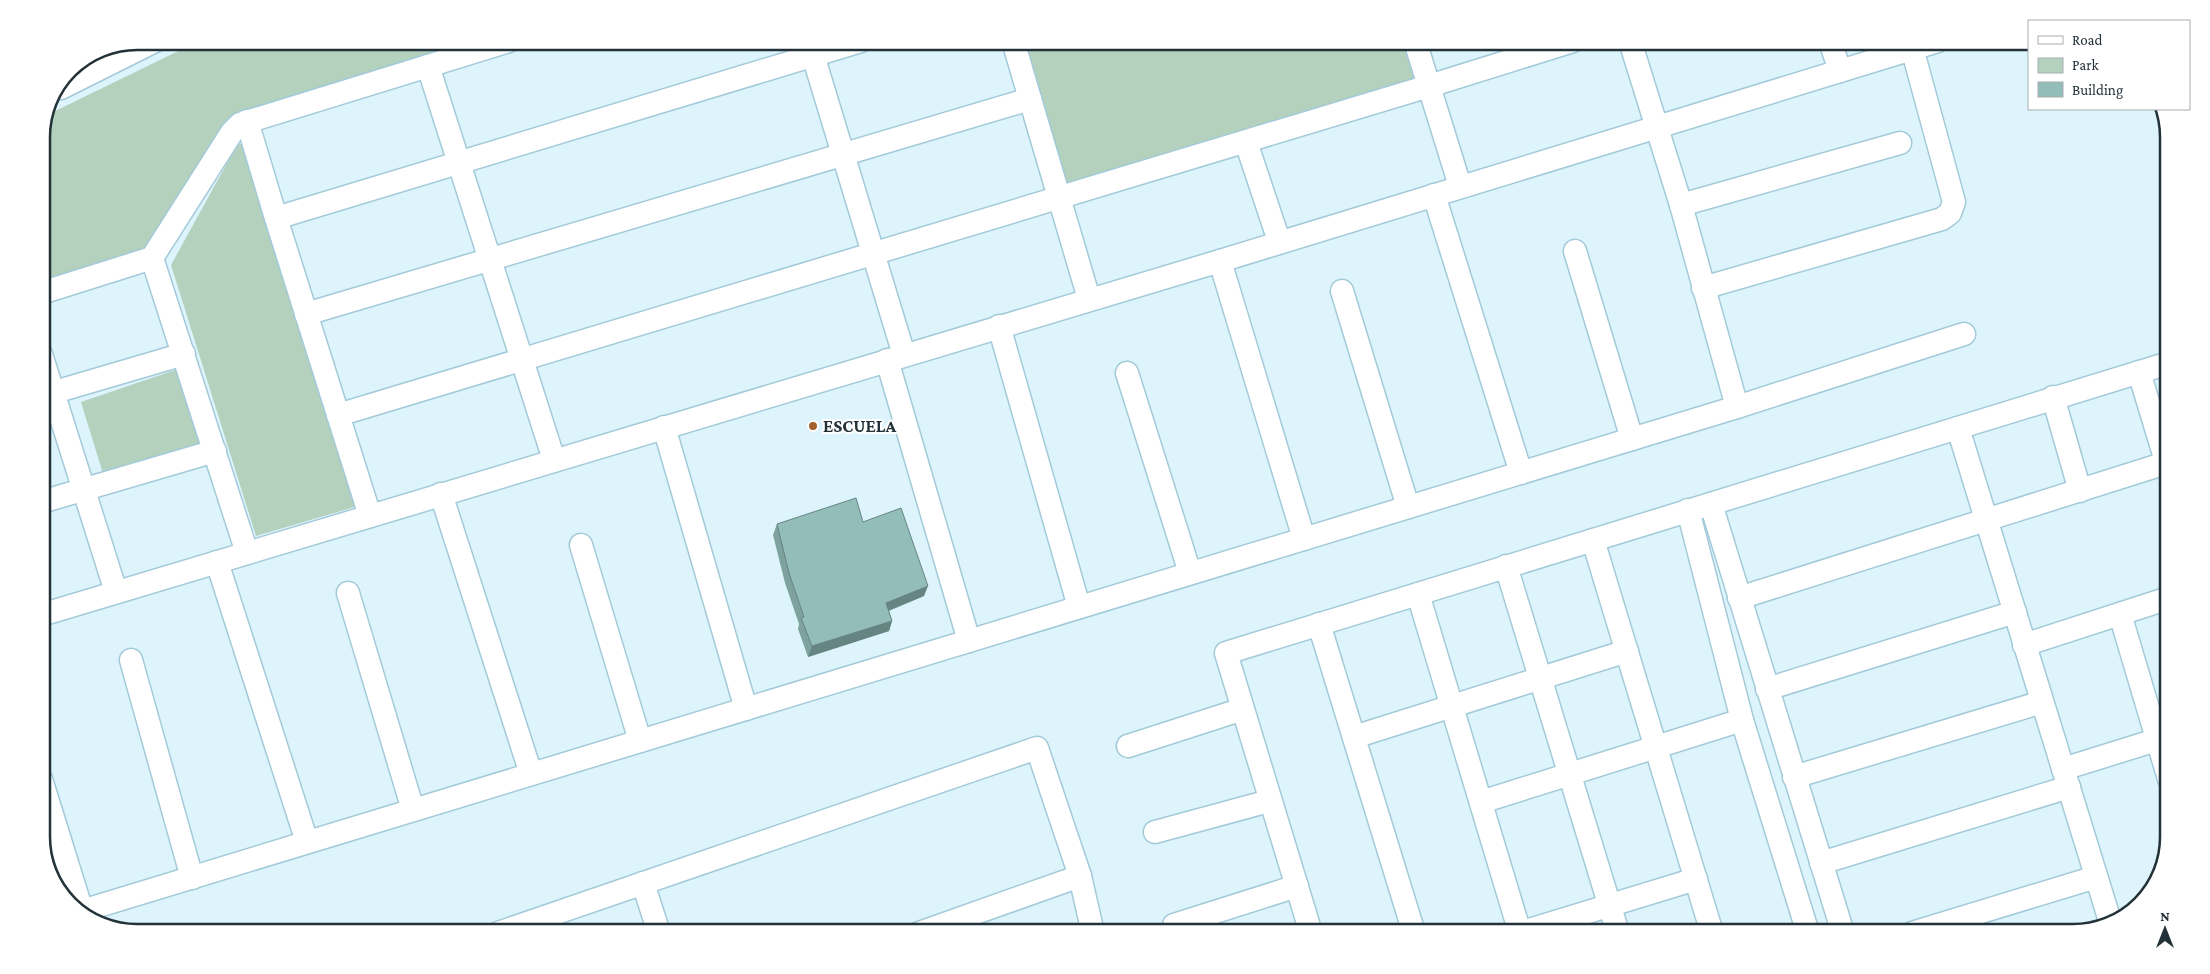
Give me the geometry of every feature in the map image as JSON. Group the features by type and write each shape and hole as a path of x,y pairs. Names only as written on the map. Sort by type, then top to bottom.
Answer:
{"street":[{"path":"68,85 137,50"},
{"path":"50,290 152,258 232,132 247,121 480,50"},
{"path":"276,218 459,163 808,50"},
{"path":"811,50 873,254 896,358 969,641"},
{"path":"1016,50 1088,299"},
{"path":"1418,50 1460,186"},
{"path":"338,415 1246,142 1544,50"},
{"path":"1633,50 1681,204 1737,407"},
{"path":"1833,50 1840,71"},
{"path":"50,613 1088,299 1220,261 1279,241 1906,50"},
{"path":"1703,288 1942,218 1950,213 1954,202 1913,50"},
{"path":"428,66 554,460"},
{"path":"306,314 1030,99"},
{"path":"247,121 370,516"},
{"path":"1246,142 1279,241"},
{"path":"1681,204 1900,143"},
{"path":"1434,194 1521,473"},
{"path":"1575,251 1632,439"},
{"path":"152,258 248,552"},
{"path":"1220,261 1304,539"},
{"path":"1342,291 1408,507"},
{"path":"999,326 1079,607"},
{"path":"89,909 1737,407 1964,334"},
{"path":"50,394 184,354"},
{"path":"1308,924 1269,801 1226,653 1958,428 2053,397 2160,366"},
{"path":"2139,372 2160,441"},
{"path":"1126,373 1190,573"},
{"path":"2053,397 2080,490"},
{"path":"50,400 84,489 116,592"},
{"path":"664,427 746,709"},
{"path":"1958,428 2108,916"},
{"path":"50,500 215,451"},
{"path":"1739,598 2080,490 2160,469"},
{"path":"441,494 532,774"},
{"path":"1711,504 1839,924"},
{"path":"1688,510 1742,720 1805,924"},
{"path":"1593,540 1709,924"},
{"path":"581,545 640,741"},
{"path":"217,562 307,842"},
{"path":"1506,566 1615,924"},
{"path":"348,593 413,810"},
{"path":"1418,594 1517,924"},
{"path":"2024,645 2160,601"},
{"path":"1767,689 2014,612"},
{"path":"2120,614 2160,728"},
{"path":"1318,624 1411,924"},
{"path":"1354,737 1627,651"},
{"path":"131,660 192,878"},
{"path":"1794,777 2042,702"},
{"path":"1128,746 1243,709"},
{"path":"1480,802 1742,720"},
{"path":"1821,863 2066,778 2160,738"},
{"path":"524,924 1037,748 1080,876 1091,924"},
{"path":"1155,832 1269,801"},
{"path":"50,805 79,901"},
{"path":"944,924 1080,876"},
{"path":"1942,924 2096,877"},
{"path":"1549,924 1696,879"},
{"path":"644,883 656,924"},
{"path":"1177,924 1297,886"}],"green space":[{"path":"181,50 454,50 228,120 156,249 50,280 50,132 54,111"},
{"path":"1027,50 1410,50 1419,78 1065,186"},
{"path":"245,142 358,506 256,536 171,265 237,145"},
{"path":"181,368 205,447 104,477 81,402"}],"building":[{"path":"856,498 863,522 901,508 928,586 886,603 892,621 812,646 801,618 804,617 789,573 777,524"}],"place":[{"name":"ESCUELA","path":"813,426"}]}
